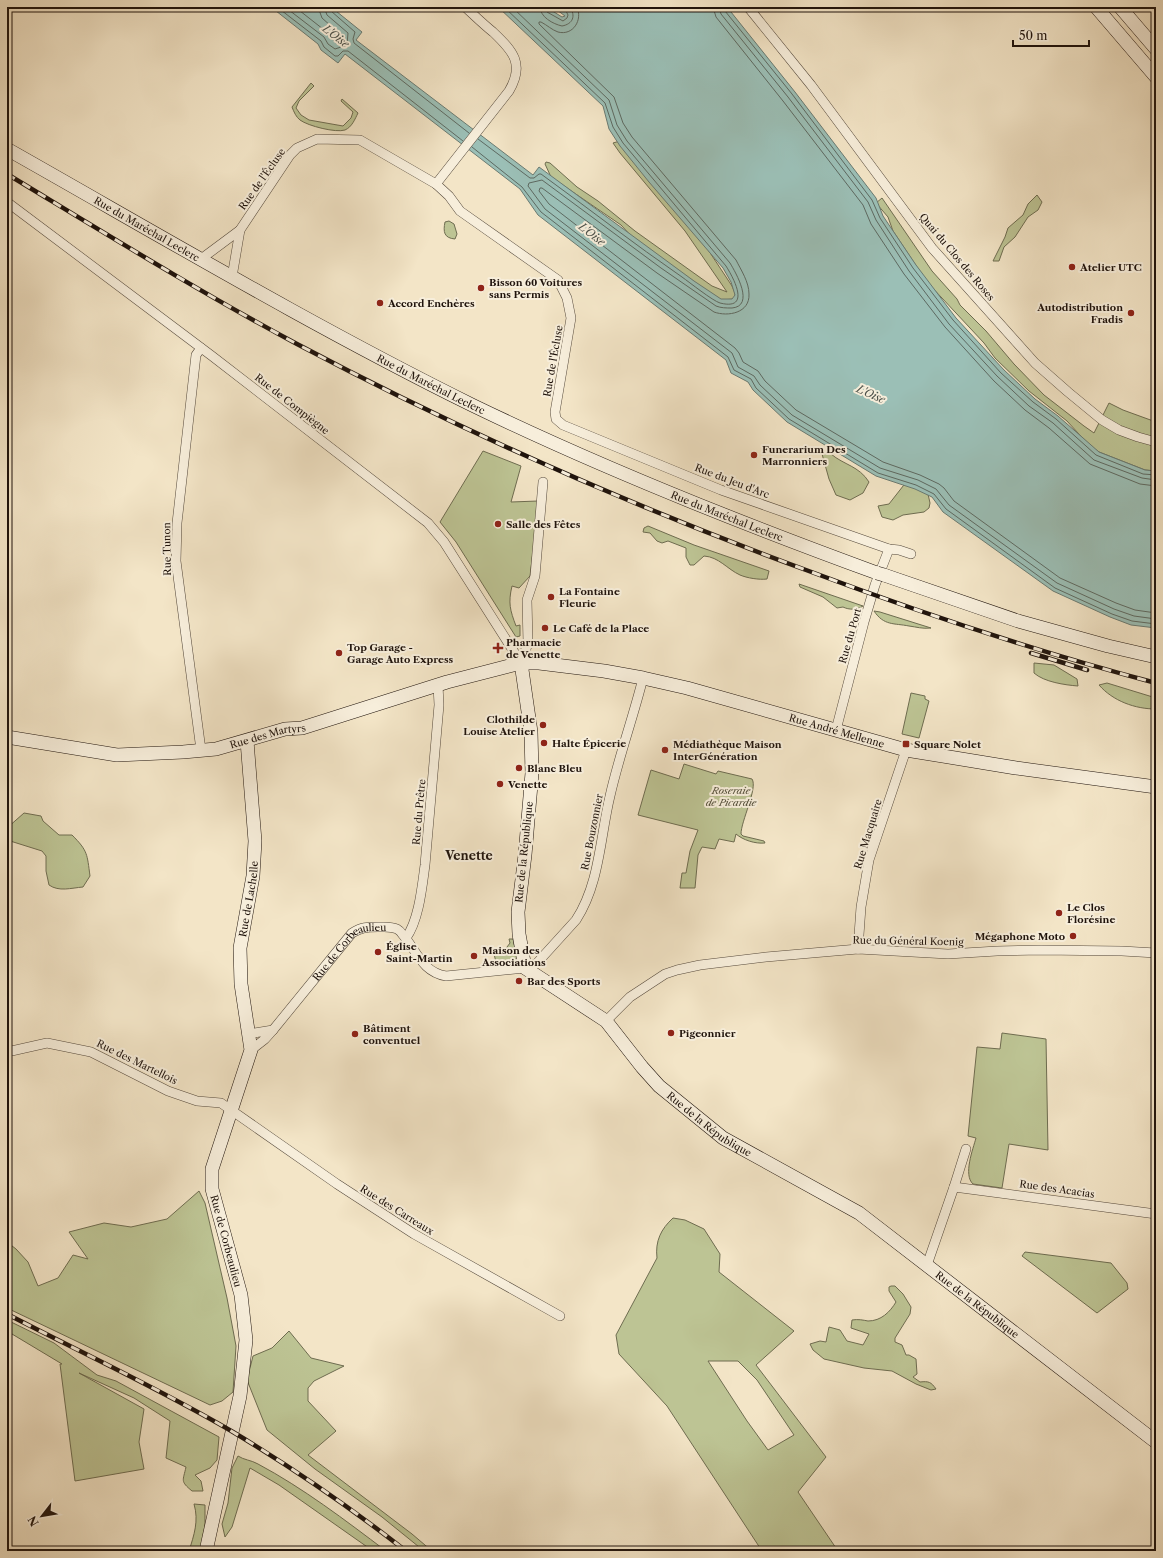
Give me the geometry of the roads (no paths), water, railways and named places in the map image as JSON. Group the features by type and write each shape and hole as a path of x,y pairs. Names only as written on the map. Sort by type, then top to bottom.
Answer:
{"street":[{"path":"436,184 488,117 513,83 516,76 516,65 509,47 465,7"},
{"name":"Quai du Clos des Roses","path":"748,7 811,86 932,248 1035,363 1102,420 1119,430 1156,442"},
{"path":"1096,7 1156,78"},
{"path":"1120,7 1156,49"},
{"name":"Rue de l'Écluse","path":"232,277 240,230 290,155 297,148 317,139 360,140 436,184 449,196 460,211 558,280 567,298 571,318 555,412"},
{"name":"Rue du Maréchal Leclerc","path":"7,149 201,260 396,366 474,405 599,463 710,510 881,574 1018,621 1108,646 1156,657"},
{"name":"Rue de Compiègne","path":"7,202 201,348 428,523 444,542 521,663"},
{"path":"201,260 240,230"},
{"path":"224,243 236,250"},
{"name":"Rue Tunon","path":"201,348 196,355 177,523 176,561 201,750"},
{"name":"Rue du Jeu d'Arc","path":"555,412 556,419 563,425 721,490 889,549 899,550 911,554"},
{"path":"521,663 528,643 527,600 535,576 543,482"},
{"name":"Rue du Port","path":"836,730 864,622 889,549"},
{"name":"Rue André Mellenne","path":"521,663 539,663 643,678 687,688 906,750 1016,768 1156,787"},
{"name":"Rue des Martyrs","path":"7,737 117,755 216,749 285,729 302,728 438,685 521,663"},
{"name":"Rue de la République","path":"521,663 531,732 532,773 525,855 518,912 519,934 525,968 606,1021 659,1086 723,1138 859,1213 1156,1442"},
{"name":"Rue Bouzonnier","path":"525,968 537,963 576,920 581,912 598,866 610,797 643,678"},
{"name":"Rue du Prêtre","path":"406,938 412,930 422,887 425,865 439,705 438,685"},
{"name":"Rue de Lachelle","path":"247,741 255,841 253,876 240,948 241,984 251,1053"},
{"name":"Rue Macquaire","path":"858,950 861,907 869,860 906,750"},
{"name":"Rue de Corbeaulieu","path":"206,1551 240,1396 246,1340 241,1296 212,1189 212,1169 251,1053 273,1030 352,933 362,927 392,927 398,929 406,938 422,964 429,970 439,975 446,976 525,968"},
{"name":"Rue du Général Koenig","path":"606,1021 630,997 665,974 700,965 766,957 858,950 948,954 1041,950 1156,953"},
{"path":"248,1034 273,1030"},
{"name":"Rue des Martellois","path":"7,1052 47,1043 91,1052 168,1091 197,1101 221,1103 232,1110"},
{"name":"Rue des Carreaux","path":"232,1110 337,1184 414,1234 560,1316"},
{"path":"927,1264 966,1149"},
{"name":"Rue des Acacias","path":"954,1187 1156,1214"}],"water":[{"name":"L'Oise","path":"271,7 331,7 362,32 356,40 533,175 539,167 694,281 721,299 732,299 735,295 731,282 723,268 620,146 609,129 603,106 498,7 546,7 562,17 565,16 553,7 727,7 795,92 876,198 883,216 916,265 956,318 1004,370 1035,399 1058,416 1099,452 1145,470 1156,471 1156,628 1131,625 1053,591 943,512 932,497 915,489 876,476 787,422 753,390 748,382 731,373 726,360 538,215 520,189 345,54 338,63 321,50 318,44"}],"railway":[{"path":"7,174 187,282 297,344 421,407 548,466 676,520 806,570 980,631 1156,683"},
{"path":"1031,653 1087,670"},
{"path":"7,1314 149,1386 233,1432 321,1489 406,1551"}],"place":[{"name":"Atelier UTC","path":"1072,267"},
{"name":"Bisson 60 Voitures sans Permis","path":"481,288"},
{"name":"Accord Enchères","path":"380,303"},
{"name":"Autodistribution Fradis","path":"1131,313"},
{"name":"Funerarium Des Marronniers","path":"754,455"},
{"name":"Salle des Fêtes","path":"498,524"},
{"name":"La Fontaine Fleurie","path":"551,597"},
{"name":"Le Café de la Place","path":"545,628"},
{"name":"Pharmacie de Venette","path":"498,648"},
{"name":"Top Garage - Garage Auto Express","path":"339,653"},
{"name":"Clothilde Louise Atelier","path":"543,725"},
{"name":"Halte Épicerie","path":"544,743"},
{"name":"Square Nolet","path":"906,744"},
{"name":"Médiathèque Maison InterGénération","path":"665,750"},
{"name":"Blanc Bleu","path":"519,768"},
{"name":"Venette","path":"500,784"},
{"name":"Le Clos Florésine","path":"1059,913"},
{"name":"Mégaphone Moto","path":"1073,936"},
{"name":"Église Saint-Martin","path":"378,952"},
{"name":"Maison des Associations","path":"474,956"},
{"name":"Bar des Sports","path":"519,981"},
{"name":"Pigeonnier","path":"671,1033"},
{"name":"Bâtiment conventuel","path":"355,1034"}],"district":[{"name":"Venette","path":"469,855"}],"park label":[{"name":"Roseraie de Picardie","path":"731,796"}]}
